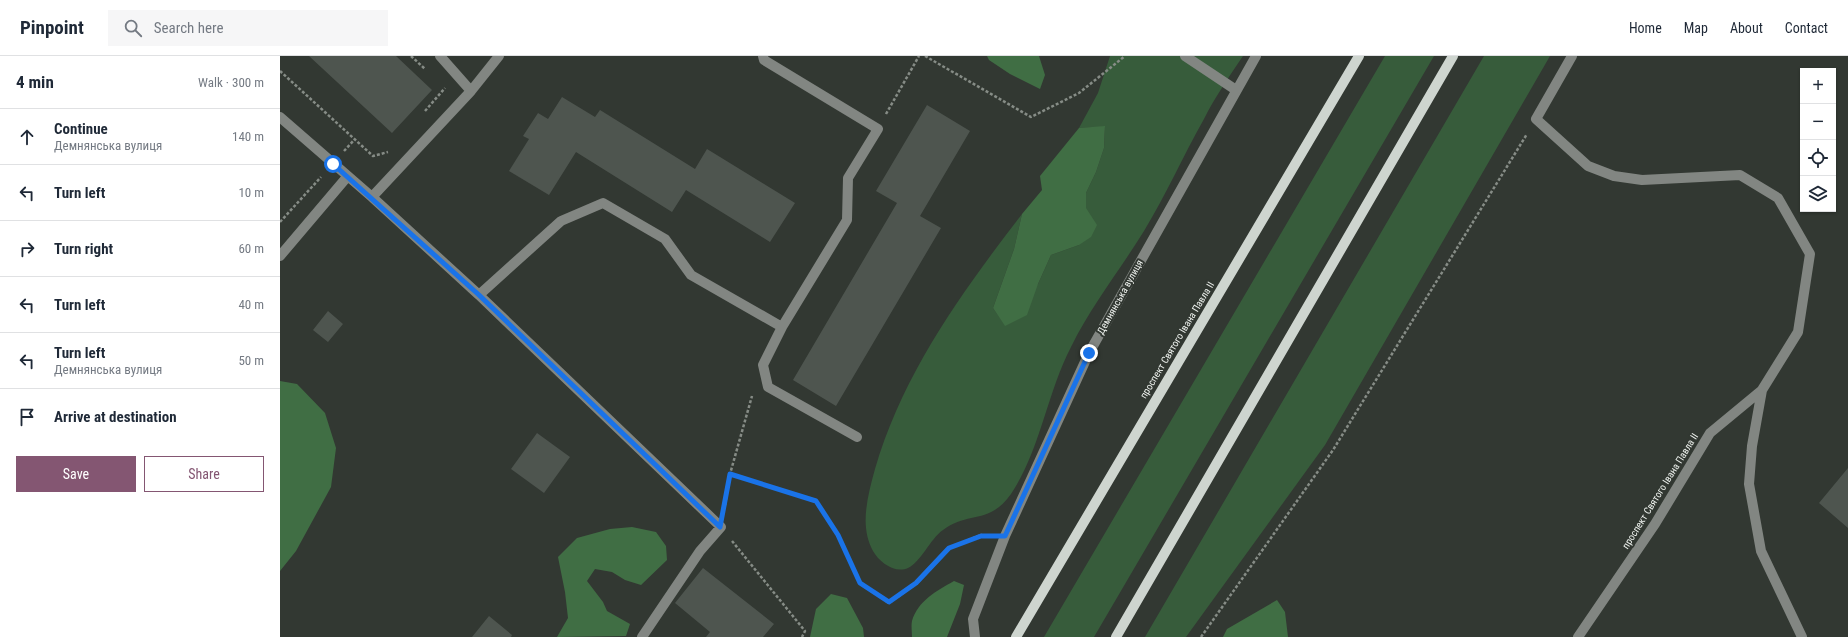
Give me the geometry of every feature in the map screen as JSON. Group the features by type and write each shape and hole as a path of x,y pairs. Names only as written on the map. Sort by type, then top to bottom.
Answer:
{"main road":[{"name":"проспект Святого Івана Павла II","path":"1016,637 1359,56"},
{"path":"1116,637 1453,56"}],"street":[{"path":"440,56 471,91"},
{"path":"372,197 471,91 499,56"},
{"path":"763,56 764,60 878,129 848,178 847,220 782,327 763,364 768,387 857,437"},
{"path":"1185,56 1236,90"},
{"name":"Демнянська вулиця","path":"975,637 973,631 973,619 1005,536 1089,353 1256,56"},
{"path":"1536,119 1572,56"},
{"path":"280,117 347,177 372,197 479,295 720,527 700,551 642,637"},
{"name":"проспект Святого Івана Павла II","path":"1536,119 1588,166 1614,176 1642,180 1740,174 1778,198 1810,254 1798,332 1762,390 1710,433 1655,524 1578,637"},
{"path":"280,256 347,177"},
{"path":"479,295 561,221 603,203 665,239 691,275 782,327"},
{"path":"1762,390 1752,446 1749,484 1761,551 1802,637"}],"path":[{"path":"411,56 428,72"},
{"path":"878,129 919,56"},
{"path":"925,56 1031,117 1079,93 1125,56"},
{"path":"280,71 373,156 392,150"},
{"path":"421,116 445,88 439,82"},
{"path":"1201,637 1333,450 1536,119"},
{"path":"280,222 355,139"},
{"path":"763,364 747,411 730,474 720,527 804,631 802,637"},
{"path":"730,474 816,501 838,535 860,583 889,602 916,583 949,548 981,536 1005,536"}],"green space":[{"path":"987,56 1039,56 1045,75 1040,89 1010,74 989,60"},
{"path":"1110,56 1243,56 1213,103 1160,204 1071,347 1056,383 1029,459 1011,494 1003,504 995,510 952,524 943,530 938,534 917,561 908,568 898,569 888,566 879,559 873,551 869,541 866,531 866,510 875,469 901,400 936,335 978,273 1022,214 1014,249 993,308 1005,325 1038,284 1051,255 1079,245 1086,208 1086,193 1096,172 1104,148 1105,127 1079,128 1098,93"},
{"path":"1385,56 1434,56 1094,637 1044,637"},
{"path":"1484,56 1550,56 1325,445 1186,637 1145,637"},
{"path":"1105,126 1104,148 1096,172 1086,193 1086,208 1097,225 1091,237 1079,245 1051,255 1038,284 1027,315 1005,326 993,308 1014,249 1022,214 1042,190 1040,176 1079,128"},
{"path":"280,381 297,384 325,413 336,448 331,487 296,551 280,571"},
{"path":"632,527 656,532 666,546 667,560 641,585 625,580 612,572 595,569 587,581 603,602 607,611 630,624 626,636 557,637 568,618 565,592 558,557 577,538 610,529"},
{"path":"954,581 964,585 960,604 947,637 912,637 912,621 923,602 928,597"},
{"path":"831,594 847,598 863,628 864,637 810,637 816,609"},
{"path":"1277,600 1285,612 1288,637 1223,637 1227,629"}],"building":[{"path":"309,56 396,56 432,90 392,133"},
{"path":"562,97 595,117 600,110 695,169 707,149 795,203 770,242 686,190 672,212 576,152 549,195 509,171 529,139 523,136 538,113 548,119"},
{"path":"927,105 970,131 920,216 941,228 836,406 793,380 897,203 876,191"},
{"path":"328,311 343,324 328,342 313,330"},
{"path":"537,433 570,457 544,493 511,469"},
{"path":"1848,468 1848,528 1819,503"},
{"path":"703,568 774,624 763,637 706,637 710,632 675,603"},
{"path":"489,616 512,635 511,637 472,637"}],"route":[{"path":"333,164 372,197 479,295 720,527 730,474 816,501 838,535 860,583 889,602 916,583 949,548 981,536 1005,536 1089,353"}]}
